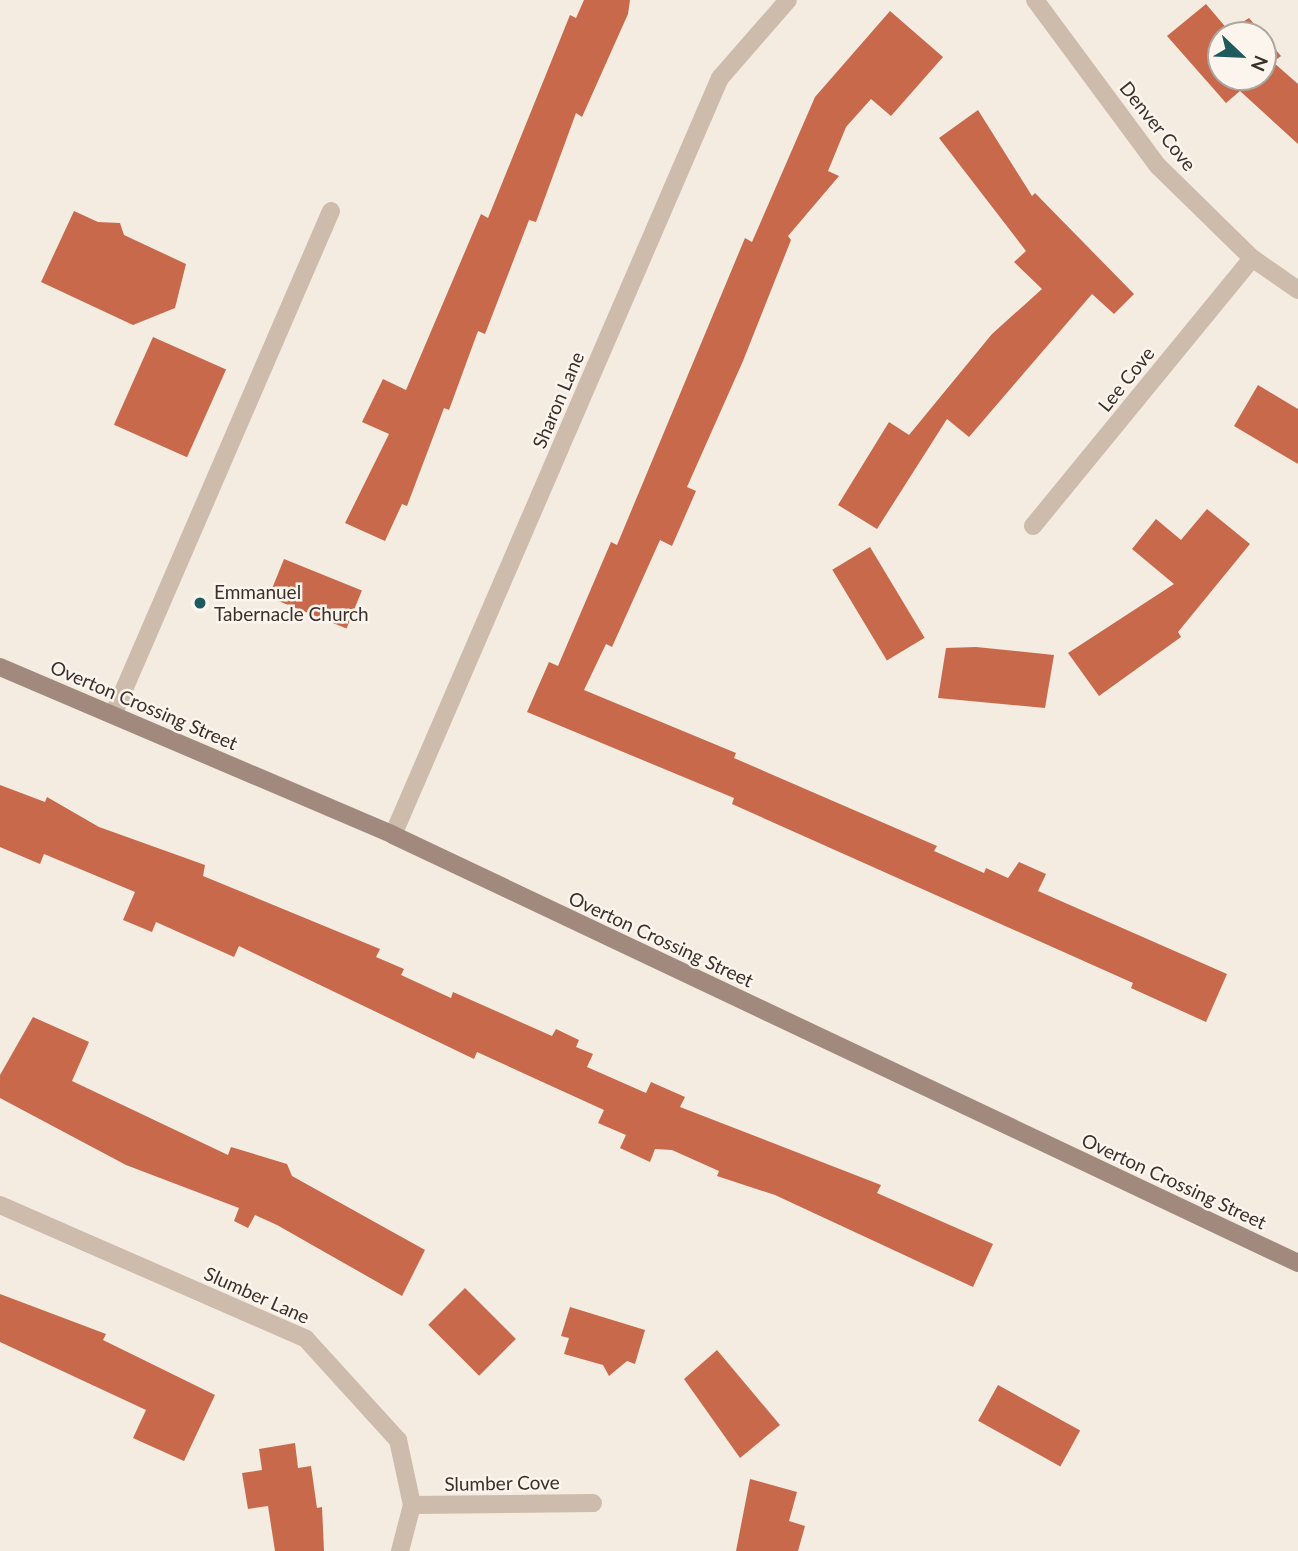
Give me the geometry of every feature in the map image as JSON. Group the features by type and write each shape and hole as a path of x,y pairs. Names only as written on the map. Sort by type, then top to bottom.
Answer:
{"street":[{"name":"Sharon Lane","path":"393,835 720,78 788,0"},
{"name":"Denver Cove","path":"1035,0 1158,166 1252,258 1298,290"},
{"path":"113,715 331,211"},
{"name":"Lee Cove","path":"1033,526 1252,258"},
{"name":"Overton Crossing Street","path":"0,667 393,835 1298,1264"},
{"name":"Slumber Lane","path":"0,1205 306,1339 398,1440 412,1505 400,1551"},
{"name":"Slumber Cove","path":"412,1505 593,1503"}],"building":[{"path":"584,0 630,0 628,14 582,117 576,113 536,222 529,220 485,334 478,331 449,410 444,408 407,506 402,504 385,541 345,523 389,434 362,422 383,379 406,390 481,214 488,218 570,15 576,18"},
{"path":"1206,4 1220,21 1207,21 1207,81 1167,36"},
{"path":"890,11 943,57 891,116 871,99 846,127 828,171 839,176 788,236 791,240 743,361 687,487 696,491 672,546 660,540 612,647 606,644 584,690 736,753 734,758 937,846 934,851 984,873 986,868 1008,878 1019,862 1046,874 1038,891 1227,974 1206,1022 1131,988 1133,983 732,804 734,798 527,712 549,662 558,666 611,542 617,545 745,238 752,242 815,97"},
{"path":"1277,66 1298,84 1298,144 1240,91 1277,91"},
{"path":"1215,91 1240,91 1226,103"},
{"path":"978,110 1032,196 1035,193 1134,294 1114,314 1092,294 969,437 947,419 877,529 838,505 889,422 909,435 992,334 1042,289 1014,262 1026,251 939,138"},
{"path":"74,211 98,222 120,223 124,235 186,264 175,308 133,325 41,282"},
{"path":"153,337 226,370 187,457 114,425"},
{"path":"1258,385 1298,409 1298,464 1234,426"},
{"path":"1207,509 1250,544 1178,632 1181,637 1099,696 1068,653 1174,584 1132,549 1156,519 1181,540"},
{"path":"870,547 925,638 887,661 832,570"},
{"path":"284,559 362,590 347,628 269,597"},
{"path":"976,647 1054,655 1045,708 938,698 946,648"},
{"path":"0,785 45,802 47,797 99,827 205,865 203,876 380,949 376,957 404,969 401,975 451,998 453,992 552,1036 556,1029 579,1040 576,1047 593,1054 587,1067 646,1093 651,1082 685,1097 680,1107 881,1185 877,1193 993,1244 973,1287 775,1195 717,1176 719,1171 672,1150 655,1149 650,1162 620,1148 626,1135 598,1123 604,1110 477,1052 474,1059 239,946 234,957 156,922 152,932 123,920 135,892 44,854 40,864 0,847"},
{"path":"33,1017 89,1042 72,1081 228,1155 231,1147 287,1164 292,1176 425,1250 402,1296 277,1225 255,1215 248,1228 234,1221 239,1208 126,1165 0,1098 0,1075"},
{"path":"465,1288 516,1339 479,1376 428,1325"},
{"path":"0,1294 106,1334 103,1340 215,1395 184,1461 133,1438 146,1410 0,1342"},
{"path":"570,1307 645,1330 635,1364 627,1361 609,1376 603,1365 564,1354 569,1338 561,1336"},
{"path":"717,1350 780,1425 740,1458 684,1379"},
{"path":"998,1385 1080,1431 1060,1466 978,1421"},
{"path":"295,1443 298,1468 311,1466 317,1508 322,1507 324,1551 275,1551 268,1506 248,1509 242,1473 262,1470 259,1449"},
{"path":"750,1479 797,1492 789,1521 805,1526 798,1551 736,1551"}],"place":[{"name":"Emmanuel Tabernacle Church","path":"200,603"}]}
